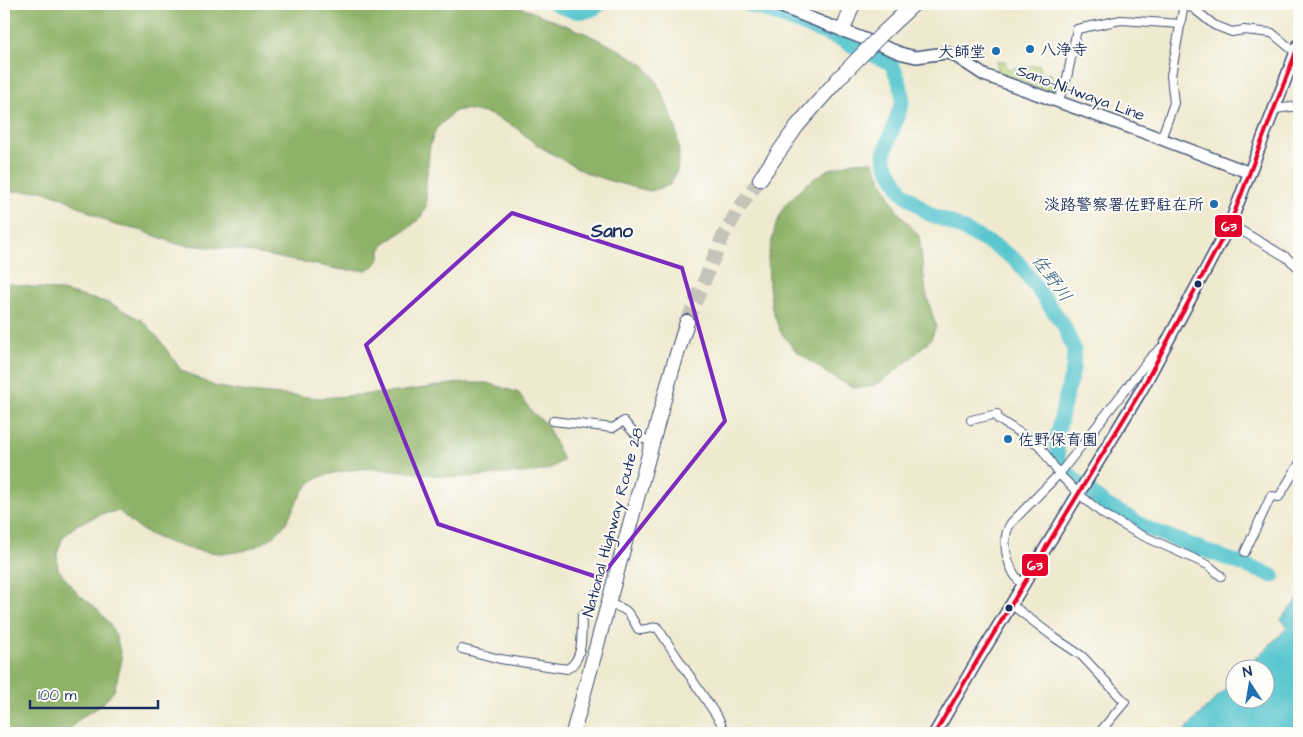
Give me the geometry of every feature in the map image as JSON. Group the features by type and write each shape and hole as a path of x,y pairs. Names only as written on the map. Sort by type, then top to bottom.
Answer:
{"highway":[{"path":"843,30 853,4"},
{"path":"760,178 797,126 839,78 910,5"},
{"name":"National Highway Route 28","path":"575,727 652,441 687,322"}],"street":[{"name":"Sano-Ni-Iwaya Line","path":"774,4 903,54 916,57 952,54 984,75 1250,173"},
{"path":"935,733 1168,343 1230,224 1298,49 1272,33 1244,30 1232,32 1214,25 1193,8 1184,5 1171,76 1174,103 1161,139"},
{"path":"1058,102 1067,78 1077,29 1121,20 1181,24"},
{"path":"1275,109 1299,106"},
{"path":"1230,224 1286,257 1299,268"},
{"path":"1024,586 1015,577 1006,549 1007,528 1070,460 1150,358 1168,343"},
{"path":"971,420 997,414 998,419 1039,444 1059,473 1103,514 1139,534 1208,565 1221,576"},
{"path":"552,421 613,428 624,420 634,434 652,441"},
{"path":"1245,552 1271,496 1279,497 1299,464"},
{"path":"608,604 619,606 628,611 641,630 657,627 720,721 724,733"},
{"path":"1012,605 1082,656 1125,702 1099,733"},
{"path":"462,650 500,659 567,669 573,665 579,655 582,615"}],"highlighted area":[{"path":"512,213 682,268 725,421 600,578 438,524 366,345"}],"green space":[{"path":"4,4 513,4 587,34 620,50 644,65 655,79 676,128 679,152 677,171 670,185 650,191 614,182 589,174 561,159 537,145 515,127 489,114 465,109 455,111 436,129 430,145 426,183 426,206 421,217 410,227 385,243 380,250 380,258 374,266 366,270 343,270 233,249 177,244 140,230 114,225 59,196 42,191 4,193"},
{"path":"1005,61 1007,69 1040,65 1042,75 1051,73 1053,90 1049,92 998,73 996,62"},
{"path":"872,161 897,211 919,236 926,293 936,327 931,339 909,360 881,382 865,388 852,387 828,374 795,350 780,331 772,309 768,257 775,228 784,206 804,186 827,170 853,162"},
{"path":"4,283 62,291 109,303 143,321 159,339 181,370 214,386 248,392 320,398 397,392 459,383 488,383 519,393 530,410 547,425 563,460 543,471 479,476 440,476 389,469 351,470 327,475 309,484 285,524 273,537 257,546 239,552 213,553 182,547 142,530 119,511 102,514 78,524 63,537 57,554 58,569 77,593 95,607 109,623 116,636 122,660 114,691 99,707 83,716 66,733 4,733"}],"water":[{"path":"1299,598 1299,733 1182,733 1226,688 1226,710 1276,710 1276,660 1254,660 1288,627 1281,619"}],"waterway":[{"name":"佐野川","path":"556,4 579,12 595,8 600,4"},
{"name":"佐野川","path":"748,4 840,39 891,63 901,88 902,103 884,154 886,164 902,192 929,214 947,221 995,246 1017,261 1063,324 1074,349 1073,370 1056,441 1059,461 1073,478 1105,504 1149,529 1273,576"}],"tunnel":[{"path":"687,322 723,236 738,210 760,179"}],"transit line":[{"name":"63","path":"935,733 1142,389 1230,224 1299,44"}],"place":[{"name":"八浄寺","path":"1030,49"},
{"name":"大師堂","path":"996,51"},
{"name":"淡路警察署佐野駐在所","path":"1214,204"},
{"name":"佐野保育園","path":"1008,439"}],"district":[{"name":"Sano","path":"612,230"}]}
